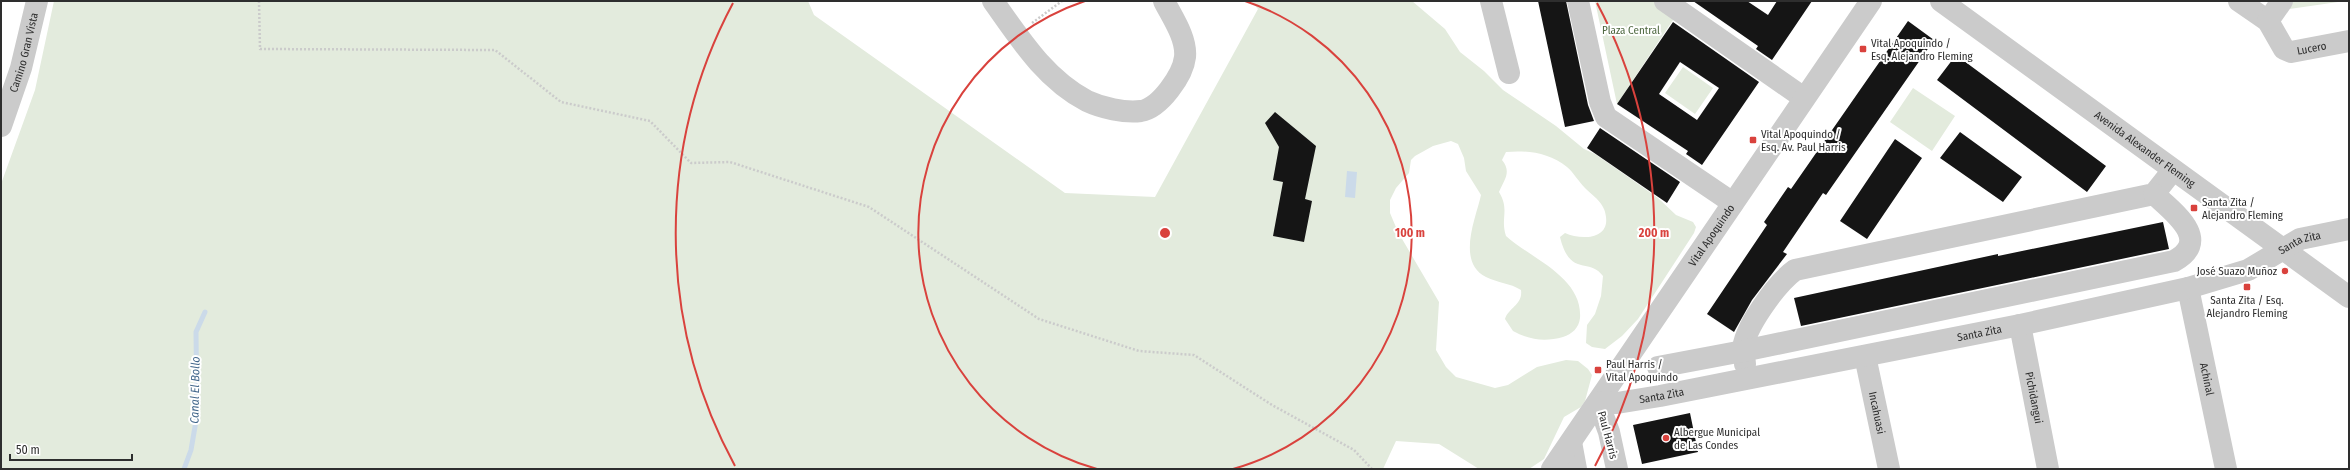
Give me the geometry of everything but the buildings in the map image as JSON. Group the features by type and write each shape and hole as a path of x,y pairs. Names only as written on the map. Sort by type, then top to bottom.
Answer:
{"street":[{"name":"Camino Gran Vista","path":"1,126 21,68 36,1"},
{"path":"992,1 1033,57 1067,89 1089,102 1109,109 1142,111 1156,102 1171,89 1182,69 1186,56 1183,38 1164,1"},
{"path":"1491,1 1509,73"},
{"path":"1578,1 1600,102 1606,117 1733,203"},
{"path":"1665,1 1804,98"},
{"name":"Vital Apoquindo","path":"1552,469 1871,1"},
{"name":"Avenida Alexander Fleming","path":"1941,1 2282,250 2349,297"},
{"path":"2240,1 2268,21 2282,1"},
{"name":"Lucero","path":"2268,21 2284,49 2291,52 2349,44"},
{"path":"1747,380 1743,352 1749,332 1773,290 1795,270 2154,194 2173,170"},
{"path":"1658,367 1743,352 2174,261 2186,252 2189,246 2189,232 2183,221 2154,194"},
{"name":"Santa Zita","path":"1598,402 1631,401 1747,380 2020,325 2188,288 2248,270 2300,239 2349,230"},
{"name":"Achinal","path":"2188,288 2226,469"},
{"name":"Pichidangui","path":"2020,325 2048,469"},
{"name":"Incahuasi","path":"1865,356 1889,469"},
{"name":"Paul Harris","path":"1598,402 1609,432 1617,469"},
{"path":"1571,442 1576,469"}],"path":[{"path":"259,1 260,49 495,50 561,102 650,121 691,163 730,162 868,207 1039,319 1139,352 1194,355 1272,405 1354,450 1372,469"},
{"path":"1016,34 1062,1"}],"green space":[{"path":"54,1 808,1 814,15 1065,193 1155,197 1258,9 1251,1 1412,1 1445,29 1460,52 1484,71 1503,90 1556,126 1584,149 1595,154 1658,198 1676,215 1693,222 1696,227 1694,233 1638,319 1622,336 1605,349 1592,347 1586,343 1587,325 1595,314 1601,296 1603,276 1598,271 1580,265 1569,258 1564,250 1560,237 1565,233 1578,237 1598,234 1606,225 1605,212 1598,200 1567,167 1560,162 1553,158 1530,152 1506,152 1502,160 1505,164 1507,172 1499,192 1504,204 1504,230 1506,236 1553,270 1564,280 1573,291 1579,304 1579,322 1577,328 1572,332 1566,336 1556,339 1543,340 1531,338 1513,331 1505,319 1509,312 1518,303 1521,290 1486,277 1477,270 1472,261 1470,239 1481,195 1466,171 1464,158 1458,144 1451,141 1433,146 1415,156 1411,160 1409,173 1396,188 1390,200 1390,213 1398,232 1439,302 1436,350 1446,367 1456,377 1495,388 1508,385 1537,367 1566,360 1578,361 1588,369 1592,375 1585,401 1581,407 1564,417 1544,459 1529,469 1479,469 1439,444 1396,441 1383,469 1,469 1,184 35,90"},
{"name":"Plaza Central","path":"1595,1 1658,1 1677,14 1617,104"},
{"path":"2289,1 2345,1 2282,10"},
{"path":"1683,67 1713,88 1695,114 1665,93"},
{"path":"1913,88 1955,116 1932,151 1890,122"}],"water":[{"path":"1347,171 1357,172 1355,198 1345,197"}],"waterway":[{"name":"Canal El Bollo","path":"184,469 191,450 197,415 196,332 205,312"}],"place":[{"name":"Vital Apoquindo / Esq. Alejandro Fleming","path":"1863,49"},
{"name":"Vital Apoquindo / Esq. Av. Paul Harris","path":"1753,140"},
{"name":"Santa Zita / Alejandro Fleming","path":"2194,208"},
{"name":"José Suazo Muñoz","path":"2285,271"},
{"name":"Santa Zita / Esq. Alejandro Fleming","path":"2247,287"},
{"name":"Paul Harris / Vital Apoquindo","path":"1598,370"},
{"name":"Albergue Municipal de Las Condes","path":"1666,438"}]}
